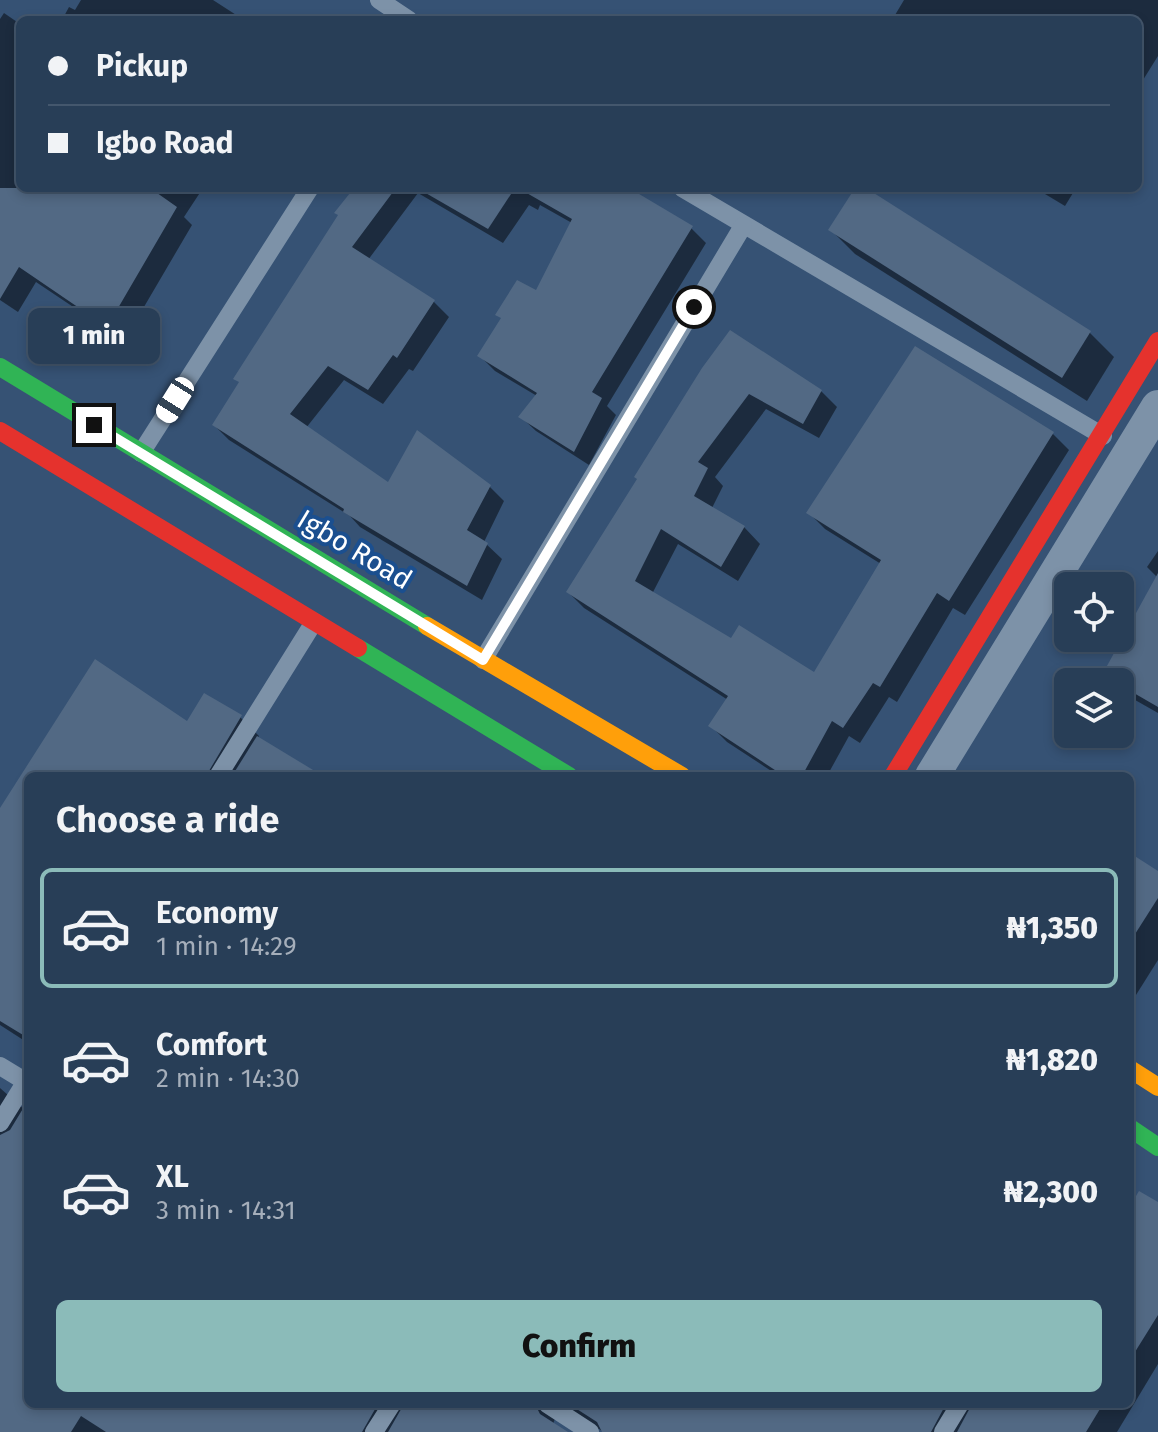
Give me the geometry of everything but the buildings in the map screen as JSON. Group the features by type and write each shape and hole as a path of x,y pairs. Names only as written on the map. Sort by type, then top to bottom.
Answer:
{"street":[{"path":"895,772 1158,341"},
{"name":"Igbo Road","path":"0,367 483,660 675,772"},
{"path":"934,772 1158,407"},
{"path":"0,431 562,772"},
{"path":"1134,1072 1158,1087"},
{"path":"1134,1091 1158,1106"},
{"path":"1134,1133 1158,1147"}],"lane":[{"path":"379,0 403,16"},
{"path":"141,453 307,192"},
{"path":"688,192 1131,452"},
{"path":"483,660 743,226"},
{"path":"220,772 314,622"},
{"path":"0,1066 24,1079"},
{"path":"0,1123 24,1086"},
{"path":"374,1432 389,1408"},
{"path":"553,1408 590,1432"},
{"path":"943,1432 958,1408"}],"traffic: fast":[{"path":"0,367 427,626"},
{"path":"358,648 562,772"},
{"path":"1134,1131 1158,1147"}],"traffic: slow":[{"path":"427,626 675,772"},
{"path":"1134,1072 1158,1087"}],"traffic: jam":[{"path":"895,772 1158,341"},
{"path":"0,431 358,648"}],"route":[{"path":"94,425 483,660 694,307"}]}
